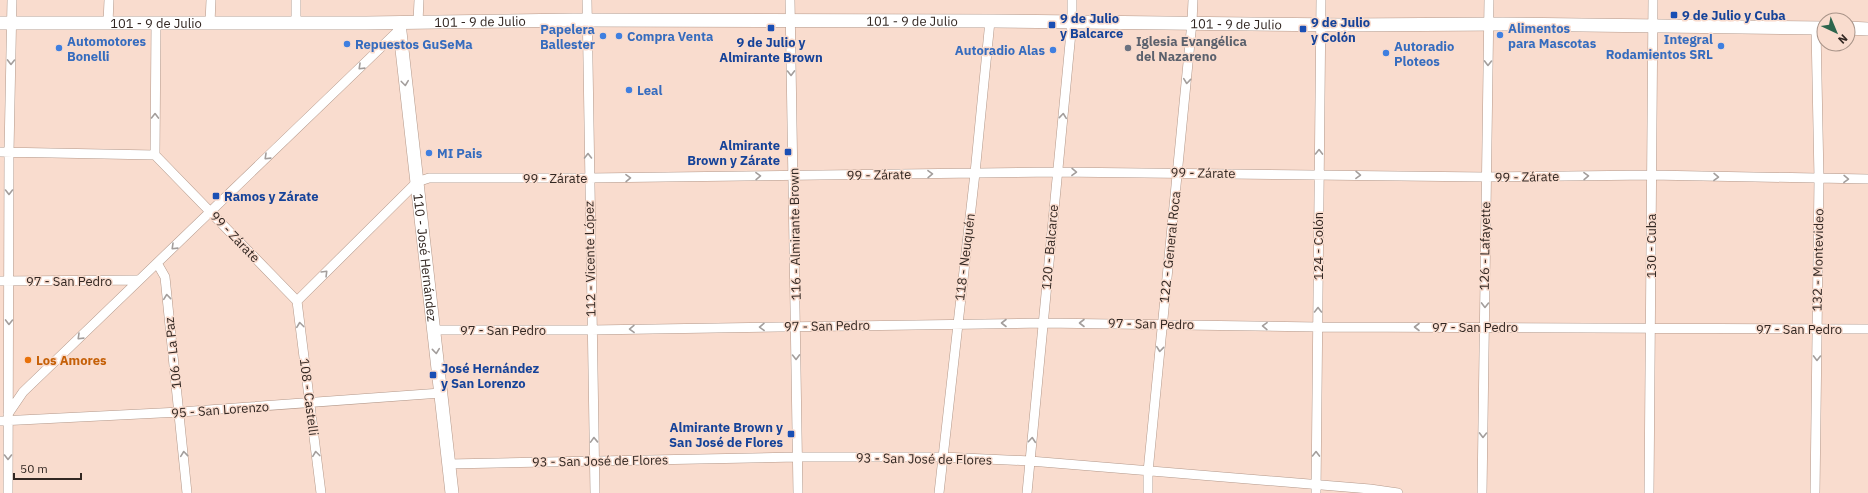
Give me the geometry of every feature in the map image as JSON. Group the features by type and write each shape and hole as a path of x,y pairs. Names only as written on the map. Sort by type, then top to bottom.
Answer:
{"street":[{"path":"8,493 5,419 4,152 6,23 12,0"},
{"path":"108,23 109,0"},
{"path":"210,23 211,0"},
{"path":"296,0 296,23"},
{"path":"418,22 419,0"},
{"name":"112 - Vicente López","path":"587,0 591,330 595,493"},
{"name":"116 - Almirante Brown","path":"790,0 798,493"},
{"name":"120 - Balcarce","path":"1027,493 1072,22 1072,0"},
{"name":"122 - General Roca","path":"1148,493 1148,472 1192,22 1192,0"},
{"name":"124 - Colón","path":"1316,489 1321,0"},
{"name":"126 - Lafayette","path":"1482,493 1489,0"},
{"name":"130 - Cuba","path":"1649,493 1653,0"},
{"name":"101 - 9 de Julio","path":"6,23 296,23 399,26 418,22 790,20 1488,24 1816,28"},
{"name":"118 - Neuquén","path":"938,493 975,173 990,21"},
{"path":"4,152 155,155 156,23"},
{"path":"5,419 23,392 137,280 157,263 211,211 399,26"},
{"name":"110 - José Hernández","path":"399,26 452,493"},
{"path":"1856,28 1868,29"},
{"name":"132 - Montevideo","path":"1815,493 1820,52"},
{"name":"99 - Zárate","path":"155,155 297,301"},
{"name":"99 - Zárate","path":"417,182 429,178 589,178 1057,172 1486,177 1651,175 1868,179"},
{"path":"297,301 417,182"},
{"name":"106 - La Paz","path":"157,263 165,277 188,493"},
{"name":"97 - San Pedro","path":"5,281 137,280"},
{"name":"108 - Castelli","path":"297,301 321,493"},
{"name":"97 - San Pedro","path":"434,330 591,330 1043,323 1318,327 1868,329"},
{"name":"95 - San Lorenzo","path":"5,419 180,412 441,394"},
{"name":"93 - San José de Flores","path":"449,464 798,457 942,457 1030,461 1316,489 1370,489 1398,493"}],"place":[{"name":"9 de Julio y Cuba","path":"1674,15"},
{"name":"9 de Julio y Balcarce","path":"1052,25"},
{"name":"9 de Julio y Almirante Brown","path":"771,28"},
{"name":"9 de Julio y Colón","path":"1303,29"},
{"name":"Alimentos para Mascotas","path":"1500,35"},
{"name":"Papelera Ballester","path":"603,36"},
{"name":"Compra Venta","path":"619,36"},
{"name":"Repuestos GuSeMa","path":"347,44"},
{"name":"Integral Rodamientos SRL","path":"1721,46"},
{"name":"Automotores Bonelli","path":"59,48"},
{"name":"Iglesia Evangélica del Nazareno","path":"1128,48"},
{"name":"Autoradio Alas","path":"1053,50"},
{"name":"Autoradio Ploteos","path":"1386,53"},
{"name":"Leal","path":"629,90"},
{"name":"Almirante Brown y Zárate","path":"788,152"},
{"name":"MI Pais","path":"429,153"},
{"name":"Ramos y Zárate","path":"216,196"},
{"name":"Los Amores","path":"28,360"},
{"name":"José Hernández y San Lorenzo","path":"433,375"},
{"name":"Almirante Brown y San José de Flores","path":"791,434"}]}
